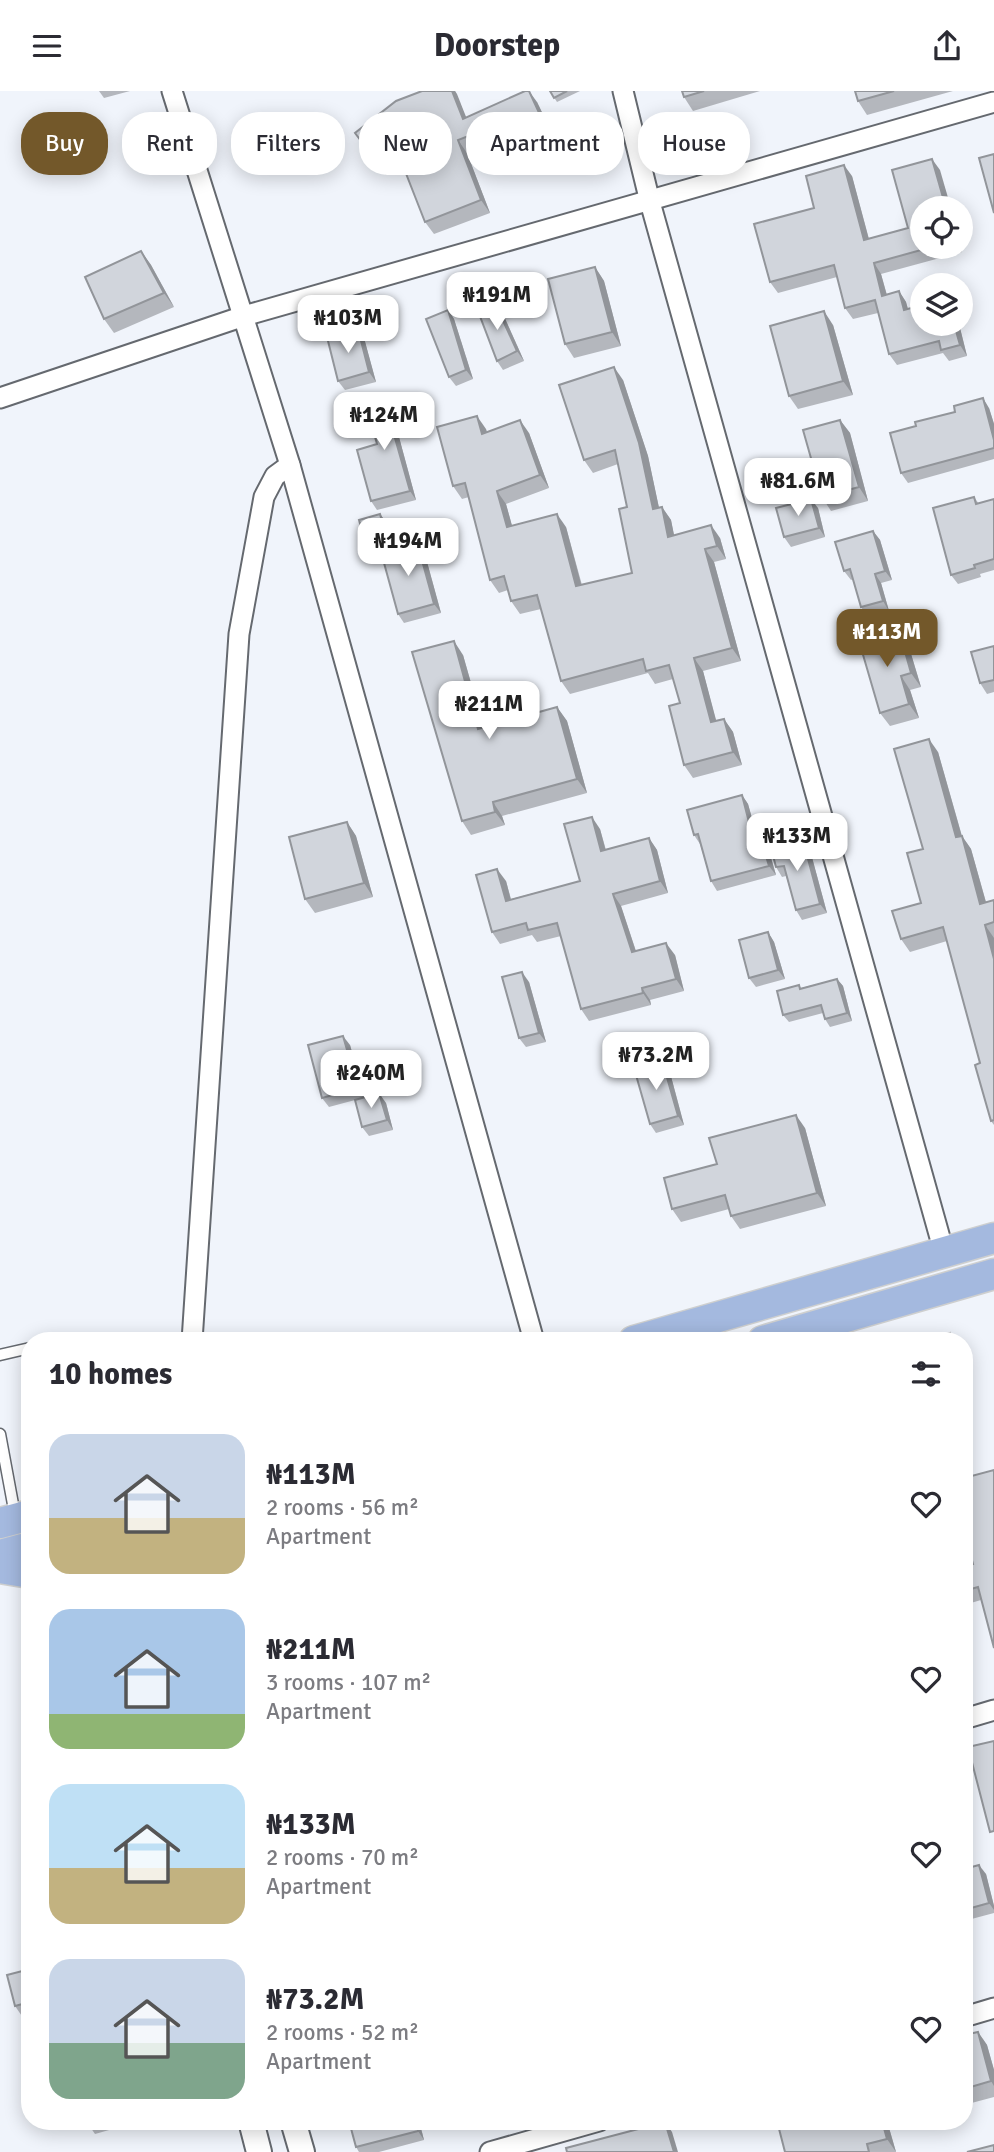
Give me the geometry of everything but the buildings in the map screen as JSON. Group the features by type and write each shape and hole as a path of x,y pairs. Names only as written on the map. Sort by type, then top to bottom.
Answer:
{"main road":[{"path":"665,1332 994,1238"},
{"path":"803,1332 994,1275"},
{"path":"0,1555 21,1549"},
{"path":"0,1568 21,1572"}],"street":[{"path":"172,91 290,465 531,1332"},
{"path":"623,91 650,202 944,1252"},
{"path":"0,398 244,316 994,102"},
{"path":"193,1332 239,634 264,497 275,476 290,465"},
{"path":"973,1716 994,1710"},
{"path":"973,2014 994,2008"},
{"path":"253,2130 259,2152"},
{"path":"296,2130 302,2152"},
{"path":"491,2152 568,2130"}],"lane":[{"path":"0,1355 21,1351"},
{"path":"0,1434 15,1519"}]}
